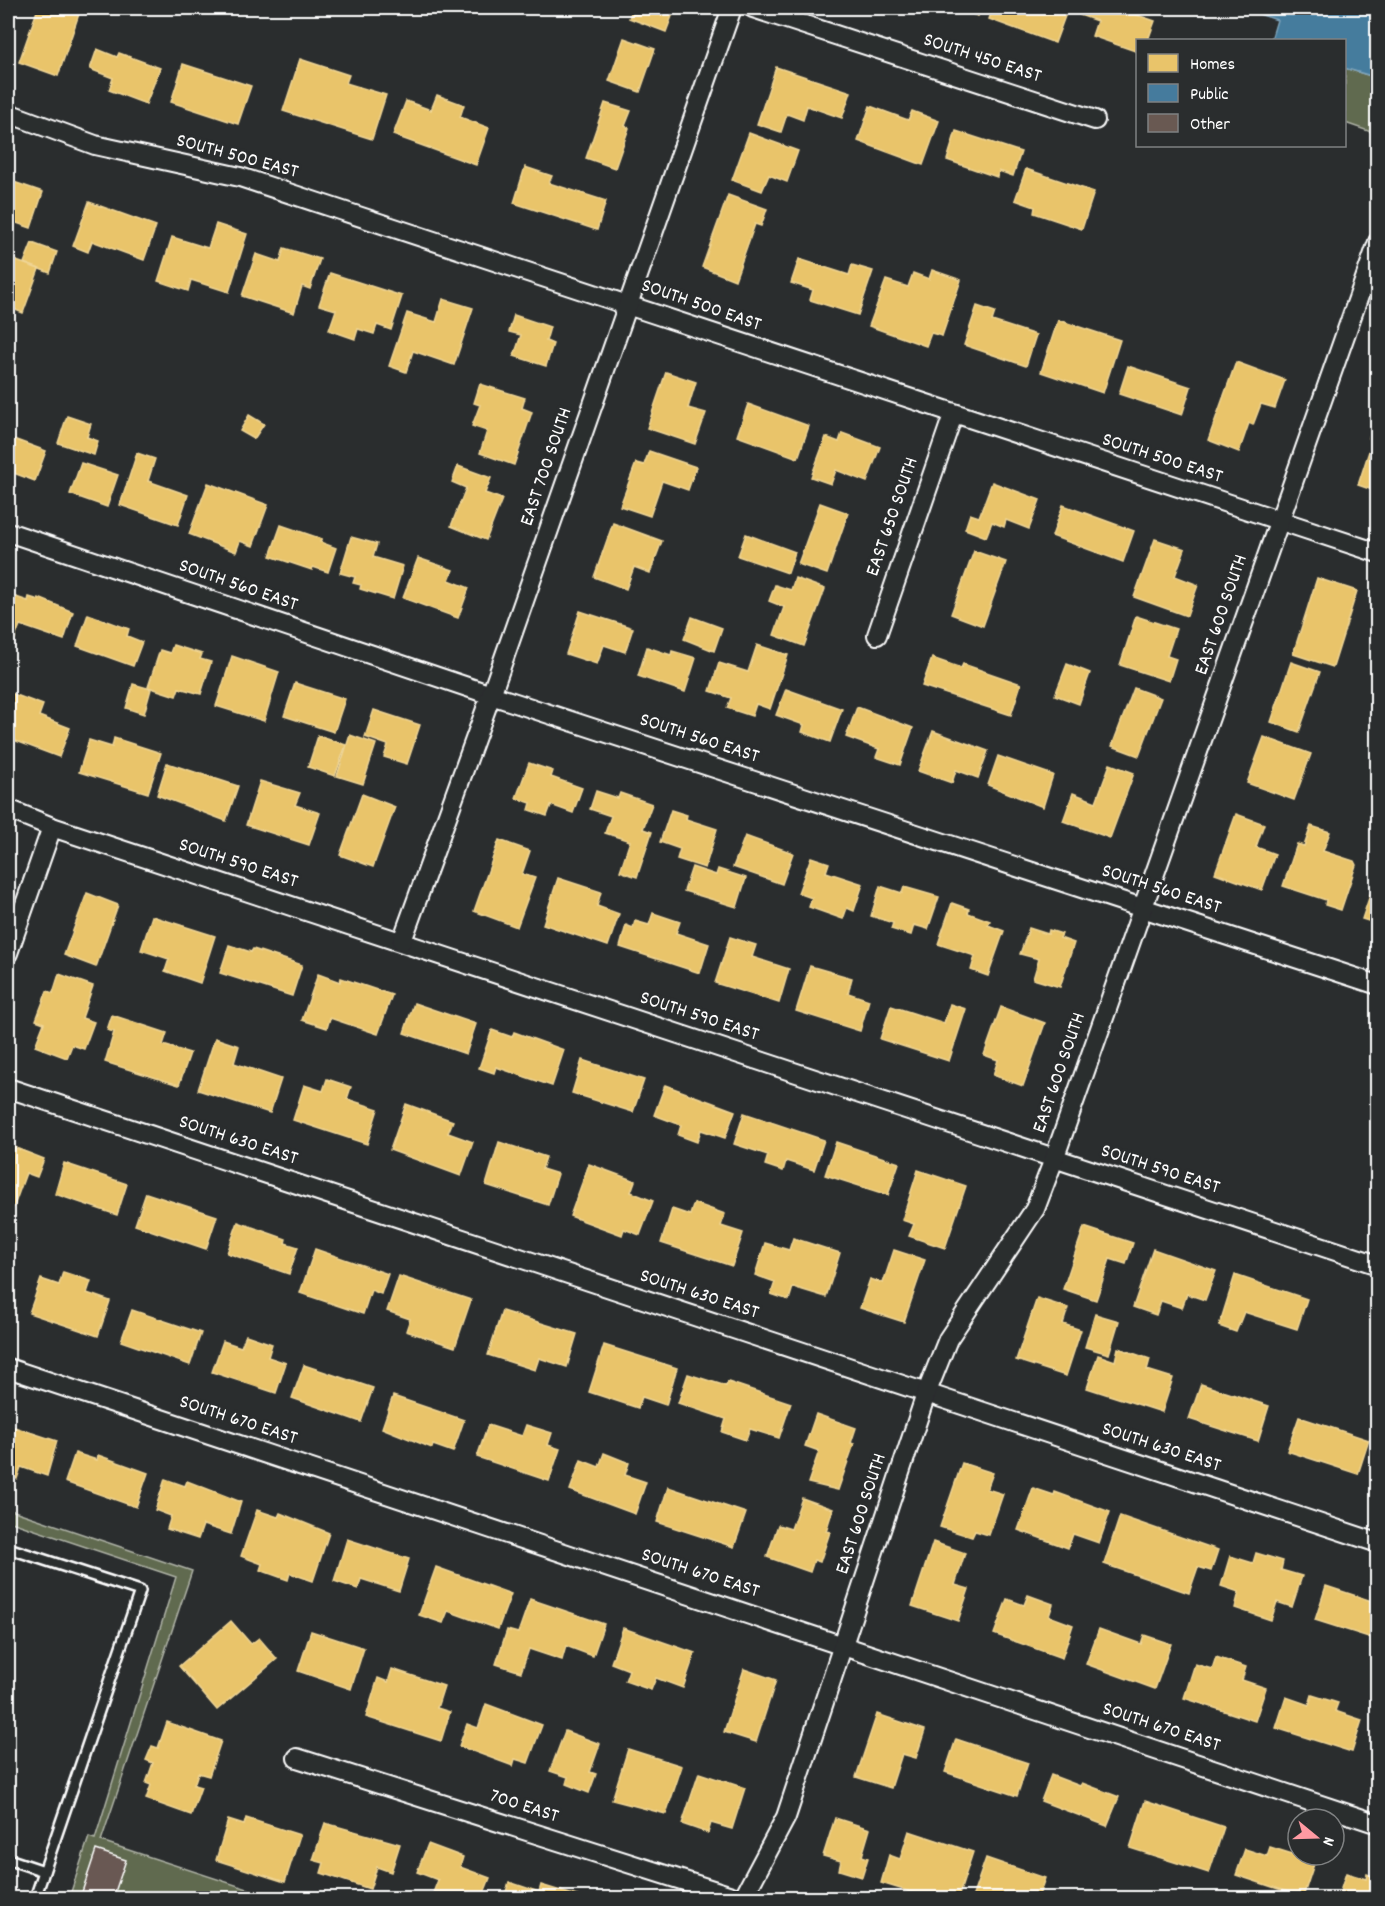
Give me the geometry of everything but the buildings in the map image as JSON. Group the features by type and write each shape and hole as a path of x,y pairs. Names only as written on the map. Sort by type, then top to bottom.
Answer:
{"street":[{"name":"EAST 700 SOUTH","path":"402,941 491,695 732,8"},
{"name":"SOUTH 450 EAST","path":"753,8 1095,120"},
{"name":"SOUTH 500 EAST","path":"8,112 95,145 240,177 1377,553"},
{"name":"EAST 600 SOUTH","path":"743,1899 786,1817 926,1394 948,1339 1035,1209 1377,242"},
{"name":"EAST 650 SOUTH","path":"877,635 953,414"},
{"name":"SOUTH 560 EAST","path":"8,532 491,695 1377,985"},
{"name":"SOUTH 590 EAST","path":"8,809 52,827 1377,1265"},
{"path":"8,953 52,827"},
{"name":"SOUTH 630 EAST","path":"8,1088 1377,1544"},
{"name":"SOUTH 670 EAST","path":"8,1368 1377,1824"},
{"name":"700 EAST","path":"297,1758 738,1899"}],"lane":[{"path":"8,1548 140,1591 35,1899"},
{"path":"8,1859 44,1871"}],"green space":[{"path":"1346,68 1374,77 1377,68 1377,134 1346,123"},
{"path":"8,1509 192,1571 101,1841 275,1898 69,1898 89,1837 95,1839 176,1577 8,1521"}]}
